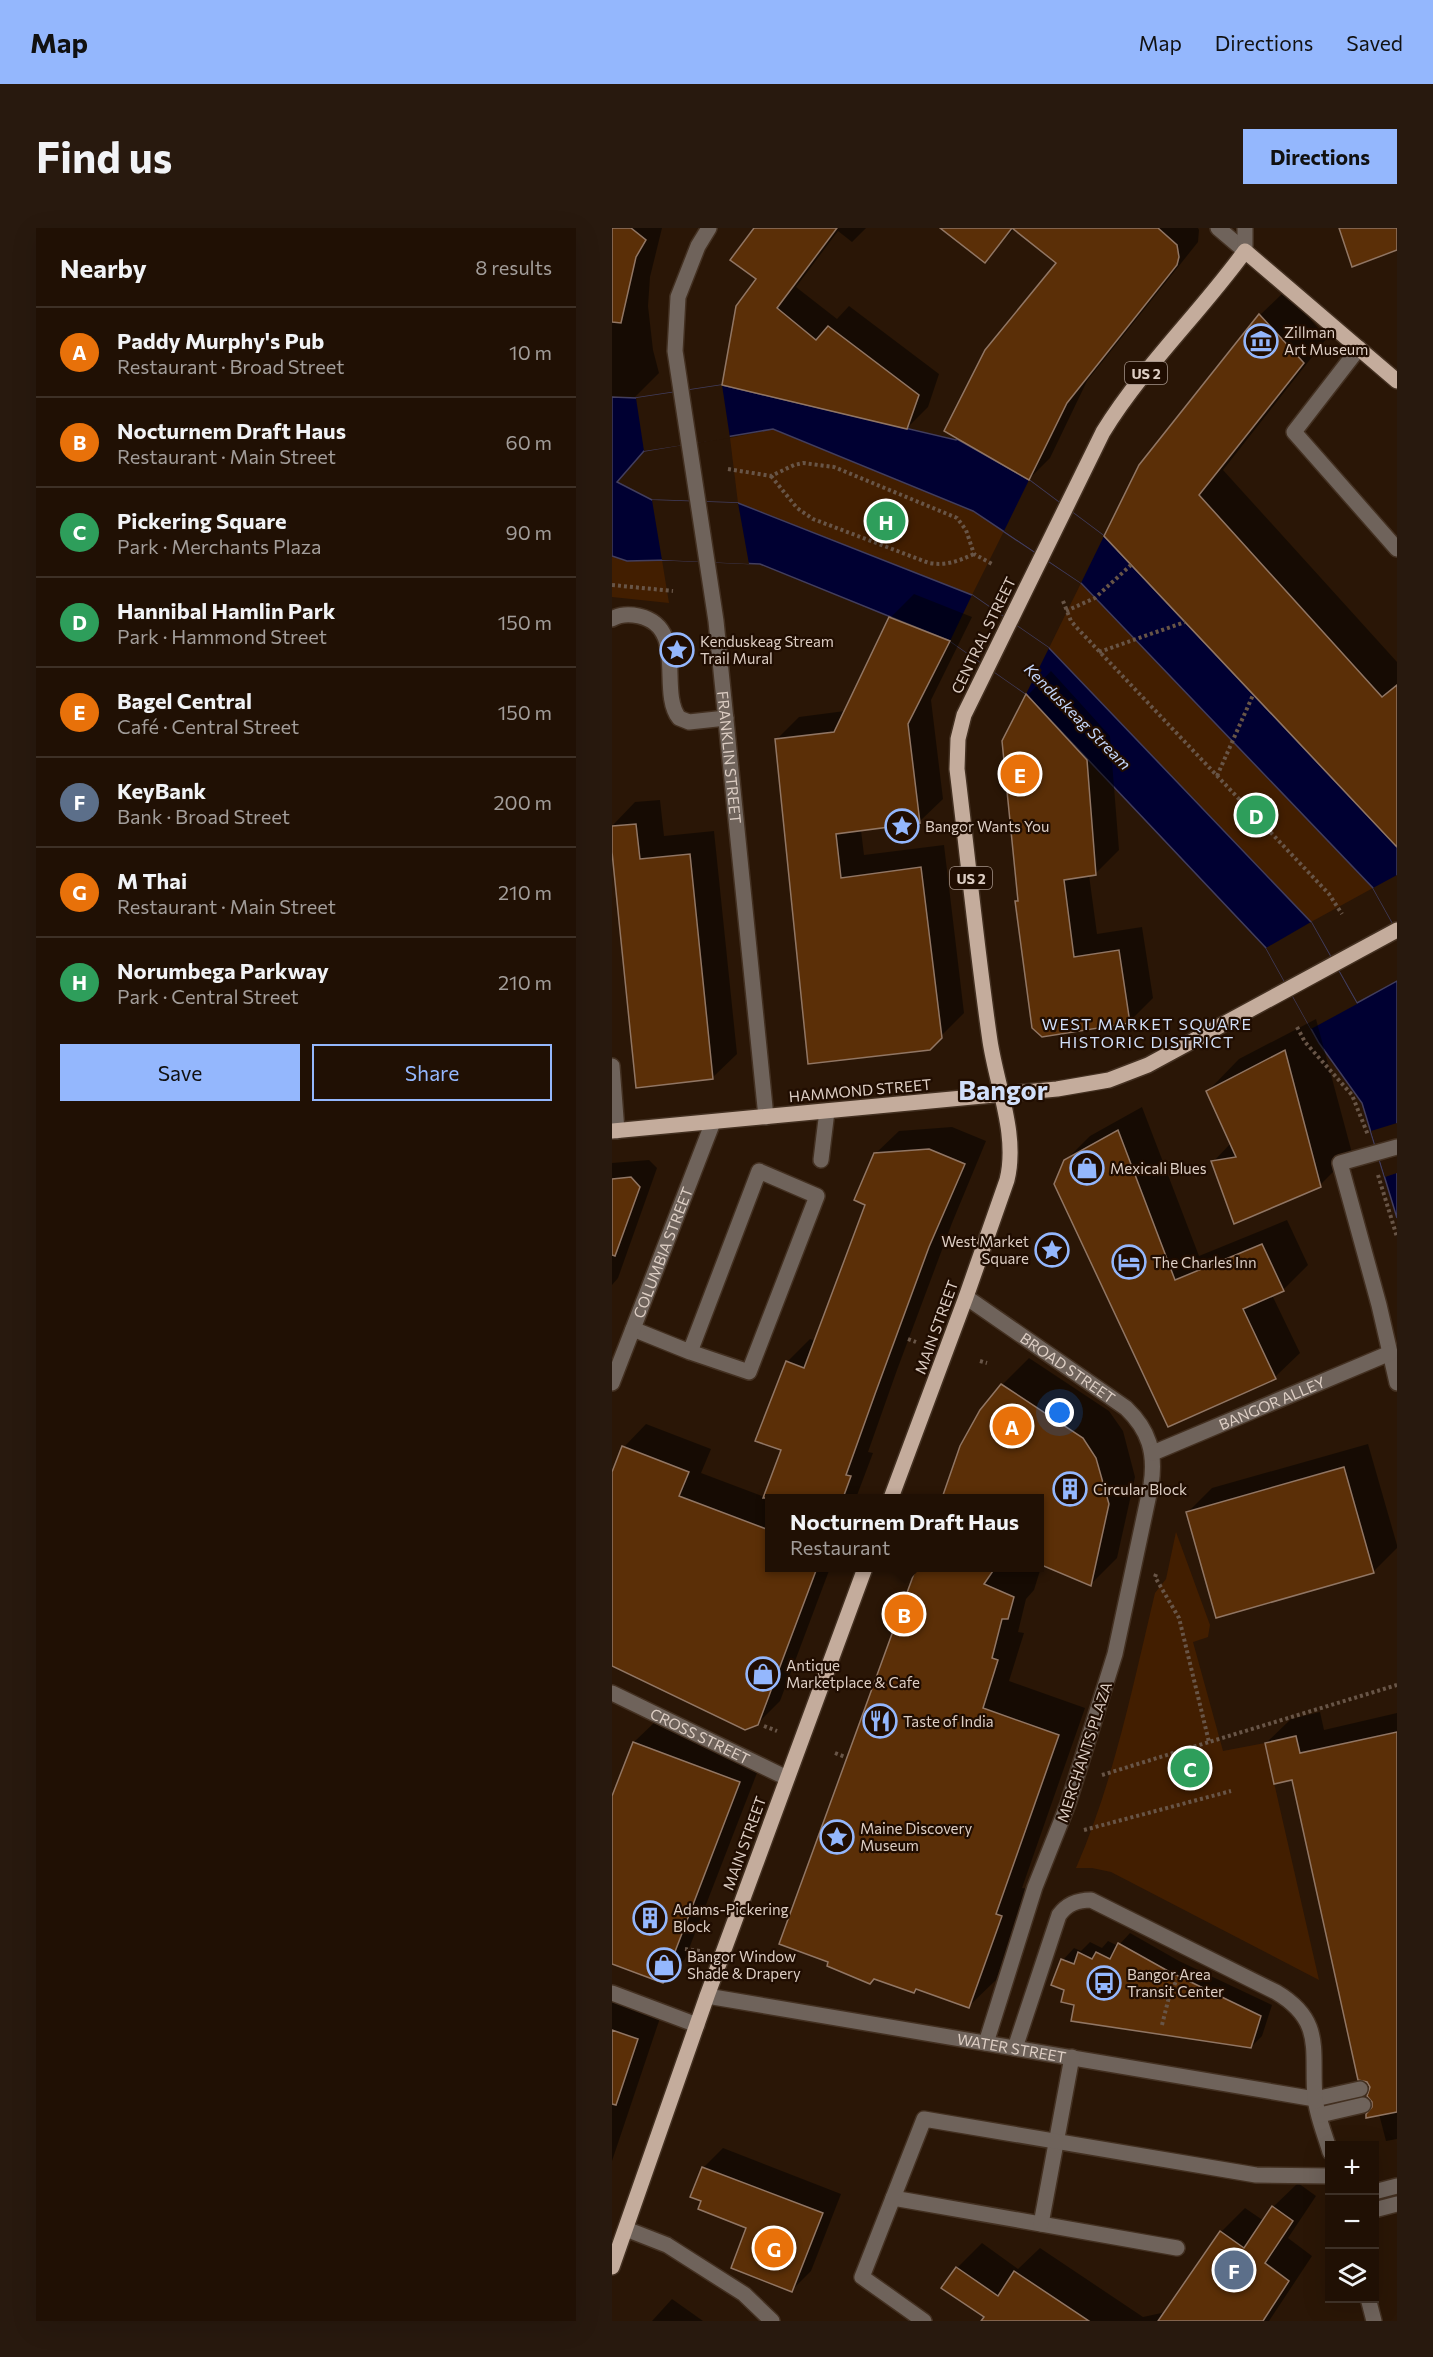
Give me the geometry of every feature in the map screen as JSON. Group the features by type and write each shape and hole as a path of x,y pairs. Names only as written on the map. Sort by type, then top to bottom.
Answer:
{"main road":[{"path":"1245,251 1397,381"},
{"name":"CENTRAL STREET","path":"1001,1095 990,1041 957,754 960,726 1065,507 1112,417 1245,251"},
{"name":"HAMMOND STREET","path":"615,1131 1057,1089 1119,1077 1148,1065 1397,930"},
{"name":"MAIN STREET","path":"892,1494 966,1297 1009,1171 1010,1142 1001,1095"},
{"name":"MAIN STREET","path":"612,2267 707,1996 864,1572"}],"street":[{"name":"FRANKLIN STREET","path":"709,228 698,246 678,297 675,343 680,391 708,562 766,1117"},
{"path":"1218,228 1245,251"},
{"path":"1245,228 1245,251"},
{"path":"1359,348 1294,432 1397,549"},
{"path":"612,619 629,615 641,616 653,622 661,630 668,651 674,707 679,718 689,722 726,718"},
{"path":"612,1066 615,1131"},
{"path":"821,1160 827,1111"},
{"name":"COLUMBIA STREET","path":"612,1383 713,1122"},
{"path":"1397,1147 1341,1163 1397,1383"},
{"path":"633,1329 690,1352 749,1372 817,1196 759,1172 690,1352"},
{"name":"BROAD STREET","path":"966,1297 1126,1408 1142,1426 1153,1453"},
{"name":"BANGOR ALLEY","path":"1153,1453 1390,1353"},
{"name":"MERCHANTS PLAZA","path":"986,2043 1035,1887 1068,1804 1115,1654 1151,1485 1153,1453"},
{"name":"CROSS STREET","path":"612,1693 787,1778"},
{"path":"1015,2048 1059,1915 1073,1902 1091,1900 1276,1992 1294,2004 1308,2021 1312,2031 1316,2054 1316,2099 1326,2141"},
{"path":"612,1993 697,2025"},
{"name":"WATER STREET","path":"707,1996 1316,2099"},
{"path":"1041,2224 1072,2058"},
{"path":"1316,2099 1360,2089"},
{"path":"1320,2115 1364,2105"},
{"path":"924,2321 862,2277 924,2119 1256,2175 1325,2176"},
{"path":"1379,2191 1397,2186"},
{"path":"893,2198 1177,2248"},
{"path":"1379,2209 1397,2204"},
{"path":"626,2229 667,2245 744,2294 772,2321"},
{"path":"1369,2303 1374,2321"}],"path":[{"path":"728,469 771,476 803,463 834,467 957,518 966,530 974,554 994,565"},
{"path":"771,476 797,508 813,519 929,563 951,563 974,554"},
{"path":"1066,611 1095,598 1131,565"},
{"path":"612,585 673,591"},
{"path":"1063,601 1066,611 1078,629 1329,894 1341,914"},
{"path":"1099,652 1185,622"},
{"path":"1217,776 1253,695"},
{"path":"1297,1027 1305,1042 1352,1095 1368,1136"},
{"path":"1377,1173 1397,1237"},
{"path":"908,1339 916,1342"},
{"path":"980,1361 987,1363"},
{"path":"1157,1567 1155,1578 1179,1618 1209,1742"},
{"path":"1102,1775 1397,1685"},
{"path":"764,1726 777,1731"},
{"path":"835,1754 845,1757"},
{"path":"1084,1830 1231,1791"},
{"path":"685,1949 701,1951"},
{"path":"763,1958 772,1959"},
{"path":"1162,2025 1169,1997 1177,1979"}],"shaded area":[{"path":"773,429 973,511 1004,531 972,595 738,503 730,438"},
{"path":"612,556 627,561 662,560 669,603 612,597"},
{"path":"1081,583 1373,888 1311,922 1049,648"},
{"path":"1176,1532 1210,1625 1208,1637 1193,1642 1223,1751 1265,1743 1319,1980 1111,1872 1092,1868 1076,1868 1112,1767 1155,1593 1166,1579"}],"water":[{"name":"Kenduskeag Stream","path":"722,385 957,439 1029,480 1104,536 1397,847 1397,931 1373,888 1081,583 973,511 773,429 644,451 617,482 652,500 738,503 972,595 1049,648 1311,922 1357,1003 1397,981 1397,1218 1362,1103 1319,1043 1266,948 1026,694 950,641 760,564 668,560 627,561 612,556 612,397 636,398"}],"pier":[{"path":"722,385 730,438 644,451 636,398"},
{"path":"1029,480 1104,536 1081,583 1004,531"},
{"path":"652,500 738,503 749,564 662,560"},
{"path":"972,595 1049,648 1026,694 950,641"},
{"path":"1397,875 1397,931 1373,888"},
{"path":"1311,922 1357,1004 1311,1029 1266,948"},
{"path":"1397,1123 1397,1173 1385,1177 1371,1131"}],"building":[{"path":"612,228 631,228 646,240 636,257 621,323 612,322"},
{"path":"754,228 837,228 777,308 816,340 828,326 919,395 907,429 722,385 736,306 756,279 730,260"},
{"path":"940,228 1012,228 985,263"},
{"path":"1012,228 1158,228 1177,245 1179,257 1177,265 1067,403 1029,480 944,431 985,350 1056,263"},
{"path":"1339,228 1397,228 1397,250 1352,267"},
{"path":"1259,314 1304,363 1199,495 1382,697 1397,685 1397,847 1104,536 1139,465"},
{"path":"889,617 950,641 908,724 920,823 836,834 841,878 921,867 942,1038 930,1050 808,1064 775,739 834,732"},
{"path":"1026,694 1087,760 1096,875 1064,880 1074,957 1119,950 1130,1023 1042,1037 1032,1028 1015,901 1018,901 1002,741"},
{"path":"636,824 640,859 690,854 713,1079 636,1088 612,852 612,826"},
{"path":"1285,1050 1321,1187 1234,1224 1211,1161 1236,1157 1206,1091"},
{"name":"The Charles Inn","path":"1118,1130 1175,1280 1262,1244 1284,1291 1243,1309 1276,1379 1168,1427 1054,1184 1064,1160"},
{"path":"929,1149 965,1164 929,1247 875,1394 846,1475 851,1476 844,1494 765,1494 763,1498 781,1450 755,1441 786,1361 804,1368 865,1205 854,1200 874,1153"},
{"path":"631,1177 640,1187 615,1256 612,1255 612,1179"},
{"name":"Circular Block","path":"1001,1384 1083,1438 1096,1458 1109,1504 1091,1586 1044,1566 1044,1494 943,1494 960,1446 980,1410"},
{"path":"622,1446 689,1472 679,1496 765,1528 765,1572 815,1572 758,1725 745,1730 612,1666 612,1472"},
{"path":"1344,1467 1374,1573 1216,1618 1186,1512"},
{"path":"915,1572 992,1572 984,1584 1014,1597 1008,1619 1002,1619 992,1658 998,1660 983,1708 1059,1735 996,1914 1002,1916 969,2008 916,1989 914,1993 874,1979 870,1984 827,1966 828,1962 779,1944"},
{"path":"1397,1732 1397,2112 1366,2118 1366,2114 1372,2107 1372,2102 1367,2096 1370,2087 1367,2082 1358,2080 1292,1780 1274,1784 1265,1743 1296,1736 1300,1753"},
{"path":"633,1742 740,1782 663,1983 612,1964 612,1796"},
{"path":"1118,1943 1168,1971 1261,2016 1251,2048 1071,2021 1074,2005 1061,2002 1064,1990 1051,1985 1061,1959 1074,1964 1078,1952 1092,1959 1096,1952 1110,1959"},
{"path":"612,2030 638,2039 616,2105 612,2104"},
{"path":"702,2167 823,2213 792,2292 731,2268 746,2228 698,2209 701,2201 690,2197"},
{"path":"1272,2206 1293,2221 1265,2263 1289,2281 1263,2321 1158,2321 1220,2231 1244,2248"},
{"path":"956,2267 998,2296 1014,2271 1089,2321 981,2321 984,2317 941,2288"}],"place":[{"name":"Zillman Art Museum","path":"1261,341"},
{"name":"Norumbega Parkway","path":"886,521"},
{"name":"Kenduskeag Stream Trail Mural","path":"677,650"},
{"name":"Bagel Central","path":"1020,774"},
{"name":"Hannibal Hamlin Park","path":"1256,815"},
{"name":"Bangor Wants You","path":"902,826"},
{"name":"Mexicali Blues","path":"1087,1168"},
{"name":"West Market Square","path":"1052,1250"},
{"name":"The Charles Inn","path":"1129,1262"},
{"name":"Paddy Murphy's Pub","path":"1012,1426"},
{"name":"Circular Block","path":"1070,1489"},
{"name":"Nocturnem Draft Haus","path":"904,1614"},
{"name":"Antique Marketplace & Cafe","path":"763,1674"},
{"name":"Taste of India","path":"880,1721"},
{"name":"Pickering Square","path":"1190,1768"},
{"name":"Maine Discovery Museum","path":"837,1837"},
{"name":"Adams-Pickering Block","path":"650,1918"},
{"name":"Bangor Window Shade & Drapery","path":"664,1965"},
{"name":"Bangor Area Transit Center","path":"1104,1983"},
{"name":"M Thai","path":"774,2248"},
{"name":"KeyBank","path":"1234,2270"}],"district":[{"name":"WEST MARKET SQUARE HISTORIC DISTRICT","path":"1147,1032"},
{"name":"Bangor","path":"1003,1089"}]}
